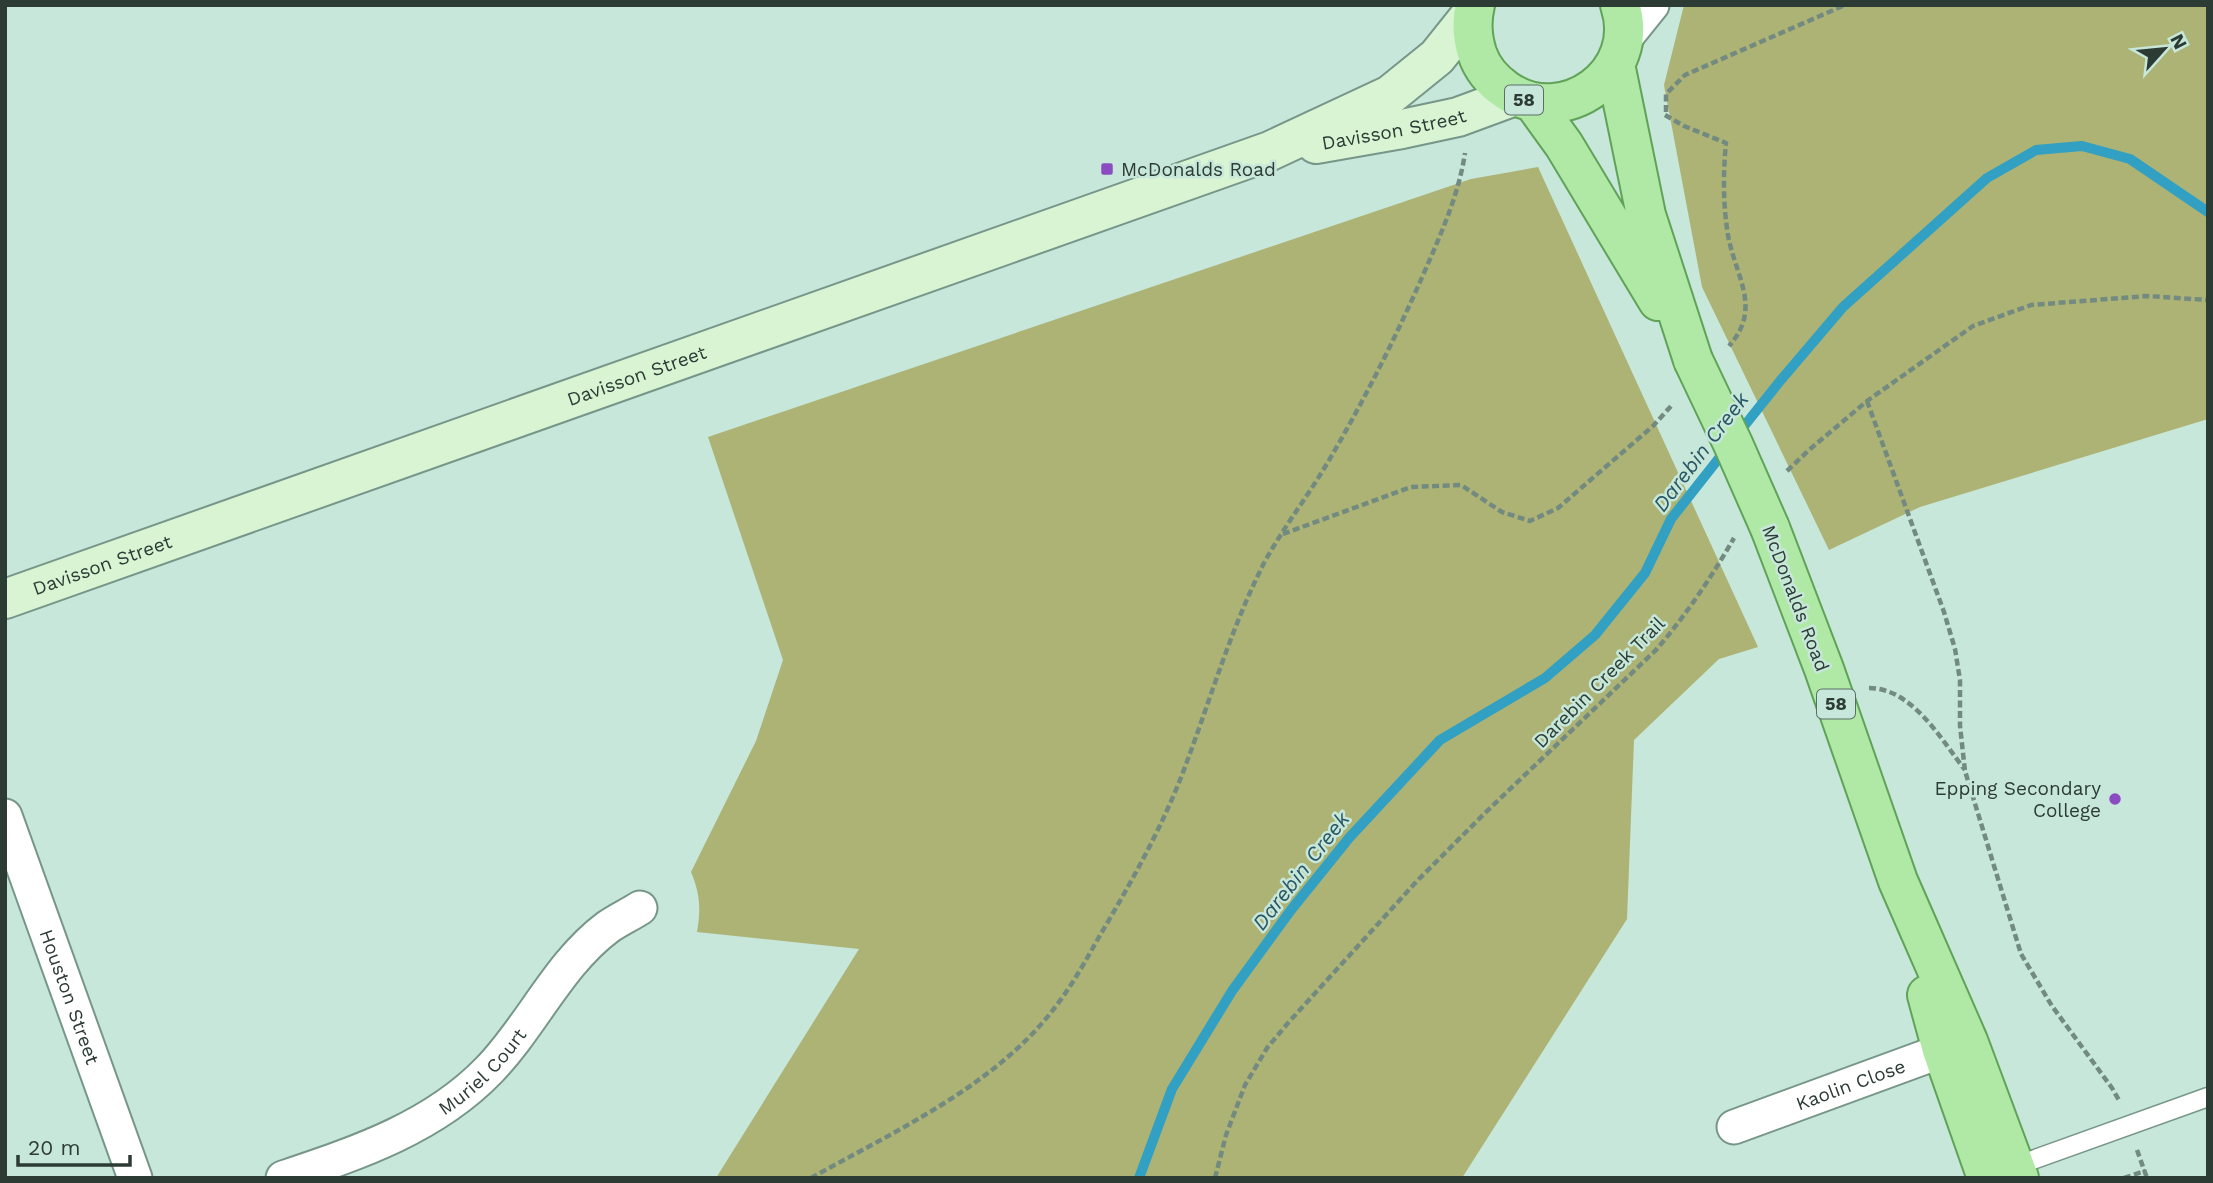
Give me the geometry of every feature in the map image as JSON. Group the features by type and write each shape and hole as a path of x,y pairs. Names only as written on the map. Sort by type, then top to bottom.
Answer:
{"main road":[{"name":"58","path":"1474,9 1473,37 1480,61 1494,82 1524,99 1557,104 1580,97 1600,84 1620,37"},
{"name":"McDonalds Road","path":"1620,37 1646,215 1708,356 1733,444 1753,531 1824,669 2002,1174"},
{"name":"McDonalds Road","path":"1524,99 1564,145 1606,213 1708,356"}],"street":[{"path":"1620,37 1652,5"},
{"name":"Davisson Street","path":"5,599 1269,151 1390,95 1437,57 1474,9"},
{"name":"Davisson Street","path":"1269,151 1402,129 1524,99"},
{"name":"Houston Street","path":"5,816 135,1178"},
{"name":"Muriel Court","path":"283,1178 356,1153 409,1129 449,1104 488,1071 517,1037 574,959 607,928 640,908"},
{"name":"Kaolin Close","path":"1734,1127 1955,1046"}],"lane":[{"path":"2002,1174 2208,1097"}],"path":[{"path":"1708,356 1732,343 1745,321 1745,294 1728,236 1723,169 1726,144 1684,126 1667,115 1666,94 1685,75 1845,5"},
{"path":"811,1178 925,1115 984,1076 1027,1040 1056,1006 1114,913 1151,846 1179,782 1240,615 1265,562 1328,462 1406,315 1447,220 1462,176 1466,145 1458,117"},
{"path":"1786,472 1867,401 1973,326 2031,305 2147,296 2208,300"},
{"path":"1282,534 1411,487 1461,485 1502,512 1530,521 1558,508 1653,426 1679,398"},
{"path":"1867,401 1955,649 1965,771 2021,954 2052,1006 2112,1088 2129,1125 2147,1178"},
{"name":"Darebin Creek Trail","path":"1215,1178 1226,1135 1245,1085 1267,1048 1417,881 1657,650 1712,577 1753,531"},
{"path":"1867,688 1881,688 1900,697 1919,713 1965,771"},
{"path":"2124,1178 2145,1171"}],"green space":[{"path":"1684,5 2208,5 2208,419 1920,507 1829,550 1702,287 1664,85"},
{"path":"1538,167 1758,647 1719,659 1634,740 1627,919 1462,1178 716,1178 859,949 697,932 699,901 691,872 756,741 783,660 708,437 1471,179"}],"waterway":[{"name":"Darebin Creek","path":"1737,435 1843,307 1987,178 2036,150 2082,146 2130,159 2208,212"},
{"name":"Darebin Creek","path":"1139,1178 1172,1089 1232,991 1291,910 1349,838 1440,740 1545,678 1595,635 1645,573 1671,519 1727,448"}],"place":[{"name":"McDonalds Road","path":"1107,169"},
{"name":"Epping Secondary College","path":"2115,799"}]}
